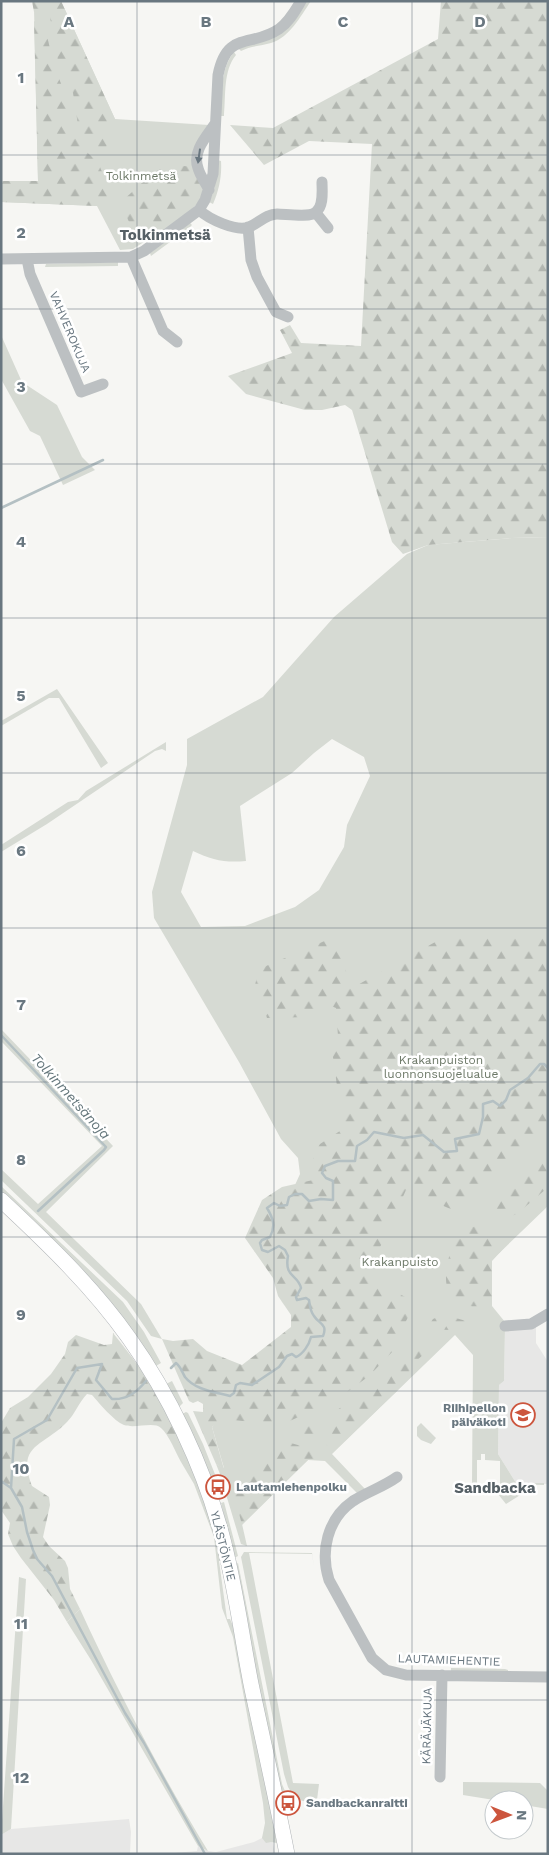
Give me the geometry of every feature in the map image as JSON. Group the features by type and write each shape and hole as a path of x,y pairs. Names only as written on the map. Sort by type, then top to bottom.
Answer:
{"main road":[{"name":"YLÄSTÖNTIE","path":"1,1200 86,1284 129,1337 166,1398 201,1474 221,1531 229,1561 287,1854"},
{"name":"YLÄSTÖNTIE","path":"285,1838 294,1854"}],"street":[{"path":"1,259 131,257 144,251 199,210 209,190 213,174 218,75 221,63 226,53 242,40 267,35 279,29 290,19 301,1"},
{"path":"209,190 198,169 197,157 201,145 215,124"},
{"path":"199,210 206,217 237,227 248,227 262,218 275,214 309,215 316,213 321,202 322,182"},
{"path":"316,213 328,228"},
{"path":"248,227 251,260 257,277 276,312 288,317"},
{"path":"131,257 162,331 177,342"},
{"name":"VAHVEROKUJA","path":"27,259 30,274 81,392 103,384"},
{"path":"505,1326 531,1324 548,1314"},
{"name":"LAUTAMIEHENTIE","path":"397,1477 352,1502 343,1510 331,1528 326,1540 326,1570 329,1580 377,1663 395,1673 442,1676 548,1677"},
{"name":"KÄRÄJÄKUJA","path":"440,1777 442,1676"}],"shaded area":[{"name":"Riihipellon päiväkoti","path":"536,1325 536,1343 548,1362 548,1484 516,1483 498,1454 499,1385 504,1381 505,1330"},
{"path":"129,1819 131,1832 130,1854 1,1854 1,1835 11,1829"},
{"path":"264,1834 271,1834 275,1854 163,1854 197,1851 198,1846 208,1851 216,1852 254,1842 262,1838"}],"green space":[{"name":"Tolkinmetsä","path":"32,1 61,1 115,119 209,125 194,160 178,220 133,249 120,250 97,206 1,202 1,181 38,181 34,9"},
{"path":"32,1 47,1 44,14 34,12"},
{"path":"53,1 61,1 115,119 103,158 87,143 78,125 73,93 58,61 50,17"},
{"path":"306,1 311,1 294,26 284,36 271,43 241,51 238,48 266,40"},
{"path":"441,1 548,1 548,537 428,545 403,554 392,542 352,410 345,405 322,410 305,410 246,394 228,376 292,353 280,330 290,325 301,343 361,346 372,144 309,141 264,165 230,125 273,128 438,39"},
{"path":"34,21 45,27 54,66 66,96 70,129 82,148 98,162 113,199 97,206 1,202 1,181 38,181"},
{"path":"234,52 236,55 227,76 224,116 220,116 224,74 229,59"},
{"path":"217,160 221,161 221,172 213,204 209,202 214,190"},
{"path":"171,165 195,167 203,185 202,194 197,203 181,219 142,243 120,203 154,172"},
{"path":"190,223 192,225 189,228 151,256 150,253"},
{"path":"118,262 118,266 45,267 46,264"},
{"path":"1,335 22,382 57,405 82,457 95,470 63,485 40,436 30,431 1,379"},
{"name":"Krakanpuisto","path":"548,537 548,1206 492,1260 492,1306 505,1322 504,1381 499,1385 498,1454 516,1483 544,1483 544,1485 500,1484 500,1461 485,1460 485,1454 481,1454 481,1460 477,1460 477,1483 472,1483 473,1355 455,1335 332,1454 365,1489 357,1493 325,1461 308,1460 242,1524 247,1546 241,1544 225,1491 230,1487 228,1481 224,1484 216,1464 224,1468 212,1427 292,1354 290,1196 300,1174 298,1158 281,1139 239,1062 154,918 152,892 187,765 187,739 263,697 334,617 407,554 428,545","holes":["332,739 364,757 370,776 347,825 344,847 319,890 295,907 245,926 201,927 181,892 193,851 219,860 232,862 246,861 240,806 292,773"]},
{"path":"57,689 108,763 101,768 59,698 49,698 1,726 1,721"},
{"path":"166,742 166,751 162,749 155,751 47,824 1,852 1,845 68,802 78,800 86,791"},
{"name":"Krakanpuiston luonnonsuojelualue","path":"462,934 548,936 548,1123 486,1184 460,1213 406,1190 367,1276 416,1303 401,1330 394,1350 369,1376 343,1395 285,1423 224,1419 212,1427 224,1469 216,1464 193,1411 203,1412 203,1404 198,1401 193,1403 189,1401 162,1339 173,1341 193,1339 207,1351 242,1365 291,1327 291,1315 278,1296 273,1278 245,1238 262,1200 282,1187 313,1180 313,1155 320,1144 346,1127 337,1086 332,1050 338,1036 336,1008 329,1005 309,1017 267,1018 255,985 259,969 334,937 352,988 437,941"},
{"path":"1,1029 113,1146 46,1212 141,1304 162,1339 151,1336 127,1301 1,1180 1,1169 38,1204 102,1146 1,1041"},
{"path":"545,1157 548,1157 548,1189 518,1213 498,1223 494,1214 497,1205"},
{"path":"1,1186 123,1302 144,1332 161,1363 154,1367 37,1227 1,1192"},
{"path":"477,1226 500,1237 504,1248 492,1261 492,1306 461,1304 451,1296 447,1289 446,1269 456,1240 464,1231"},
{"path":"440,1316 449,1316 466,1321 465,1326 456,1330 447,1330 429,1325 433,1319"},
{"path":"113,1333 141,1370 166,1410 179,1439 181,1462 170,1439 161,1428 154,1425 124,1425 112,1416 92,1395 87,1394 67,1422 34,1448 27,1462 28,1472 32,1486 49,1497 50,1505 43,1537 49,1546 65,1561 68,1568 70,1589 80,1609 67,1622 54,1600 21,1558 8,1534 10,1523 1,1510 1,1423 10,1408 28,1397 51,1374 65,1354 68,1342 76,1335 104,1345 112,1344"},
{"path":"412,1347 422,1348 424,1354 415,1362 397,1391 331,1454 325,1440 325,1429 329,1419 345,1404 376,1383"},
{"path":"172,1381 183,1403 179,1407 164,1385"},
{"path":"186,1412 203,1444 218,1482 214,1484 180,1415"},
{"path":"313,1420 316,1445 288,1435 290,1431"},
{"path":"421,1423 436,1438 431,1444 417,1436 417,1427"},
{"path":"179,1440 210,1511 223,1560 219,1561 227,1619 230,1619 235,1630 277,1843 266,1843 262,1838 265,1823 263,1803 233,1637 222,1608 214,1537 194,1484 181,1462"},
{"path":"284,1441 315,1450 324,1456 325,1460 308,1460 242,1525 232,1486 275,1444"},
{"path":"501,1489 523,1490 525,1492 506,1504 498,1494"},
{"path":"224,1502 238,1556 236,1557 234,1557 221,1503"},
{"path":"244,1552 312,1553 314,1567 312,1554 249,1553 293,1783 319,1784 317,1800 311,1802 305,1802 294,1797 288,1787 284,1774 241,1557"},
{"path":"238,1563 282,1784 288,1798 284,1799 274,1772 236,1564"},
{"path":"19,1577 26,1579 11,1829 1,1835"},
{"path":"80,1609 109,1671 141,1732 208,1851 198,1846 91,1660 67,1622"},
{"path":"451,1668 505,1669 508,1672 451,1671"},
{"path":"463,1782 540,1783 548,1791 548,1809 534,1807 534,1790 484,1790 484,1798 463,1795"}],"waterway":[{"name":"Tolkinmetsänoja","path":"1,508 103,460"},
{"name":"Tolkinmetsänoja","path":"1,1035 106,1147 38,1211"},
{"path":"171,1368 176,1363 185,1377 194,1385 230,1396 234,1393 236,1385 240,1383 252,1385 279,1367 287,1356 292,1354 296,1357 301,1354 311,1337 323,1336 324,1327 312,1312 309,1300 306,1298 297,1300 296,1297 301,1288 288,1268 288,1256 285,1250 279,1246 268,1252 262,1250 260,1243 262,1240 270,1237 273,1229 272,1219 267,1208 274,1203 280,1206 287,1205 289,1197 295,1194 302,1194 309,1201 333,1200 333,1181 326,1178 322,1173 325,1166 338,1161 355,1161 357,1146 367,1140 374,1132 404,1138 423,1135 444,1152 457,1151 455,1139 479,1134 483,1117 483,1104 493,1101 500,1106 506,1100 510,1090 528,1078 540,1064 544,1064 548,1068"},
{"path":"1,1481 11,1488 14,1439 47,1420 77,1368 102,1364 96,1380 112,1399 122,1398 131,1394 146,1381"},
{"path":"11,1488 22,1507 27,1532 37,1559 52,1576 125,1713 144,1743 205,1854"}],"place":[{"name":"Riihipellon päiväkoti","path":"523,1415"},
{"name":"Lautamiehenpolku","path":"218,1487"},
{"name":"Sandbackanraitti","path":"288,1803"}],"district":[{"name":"Tolkinmetsä","path":"165,235"},
{"name":"Sandbacka","path":"495,1488"}]}
